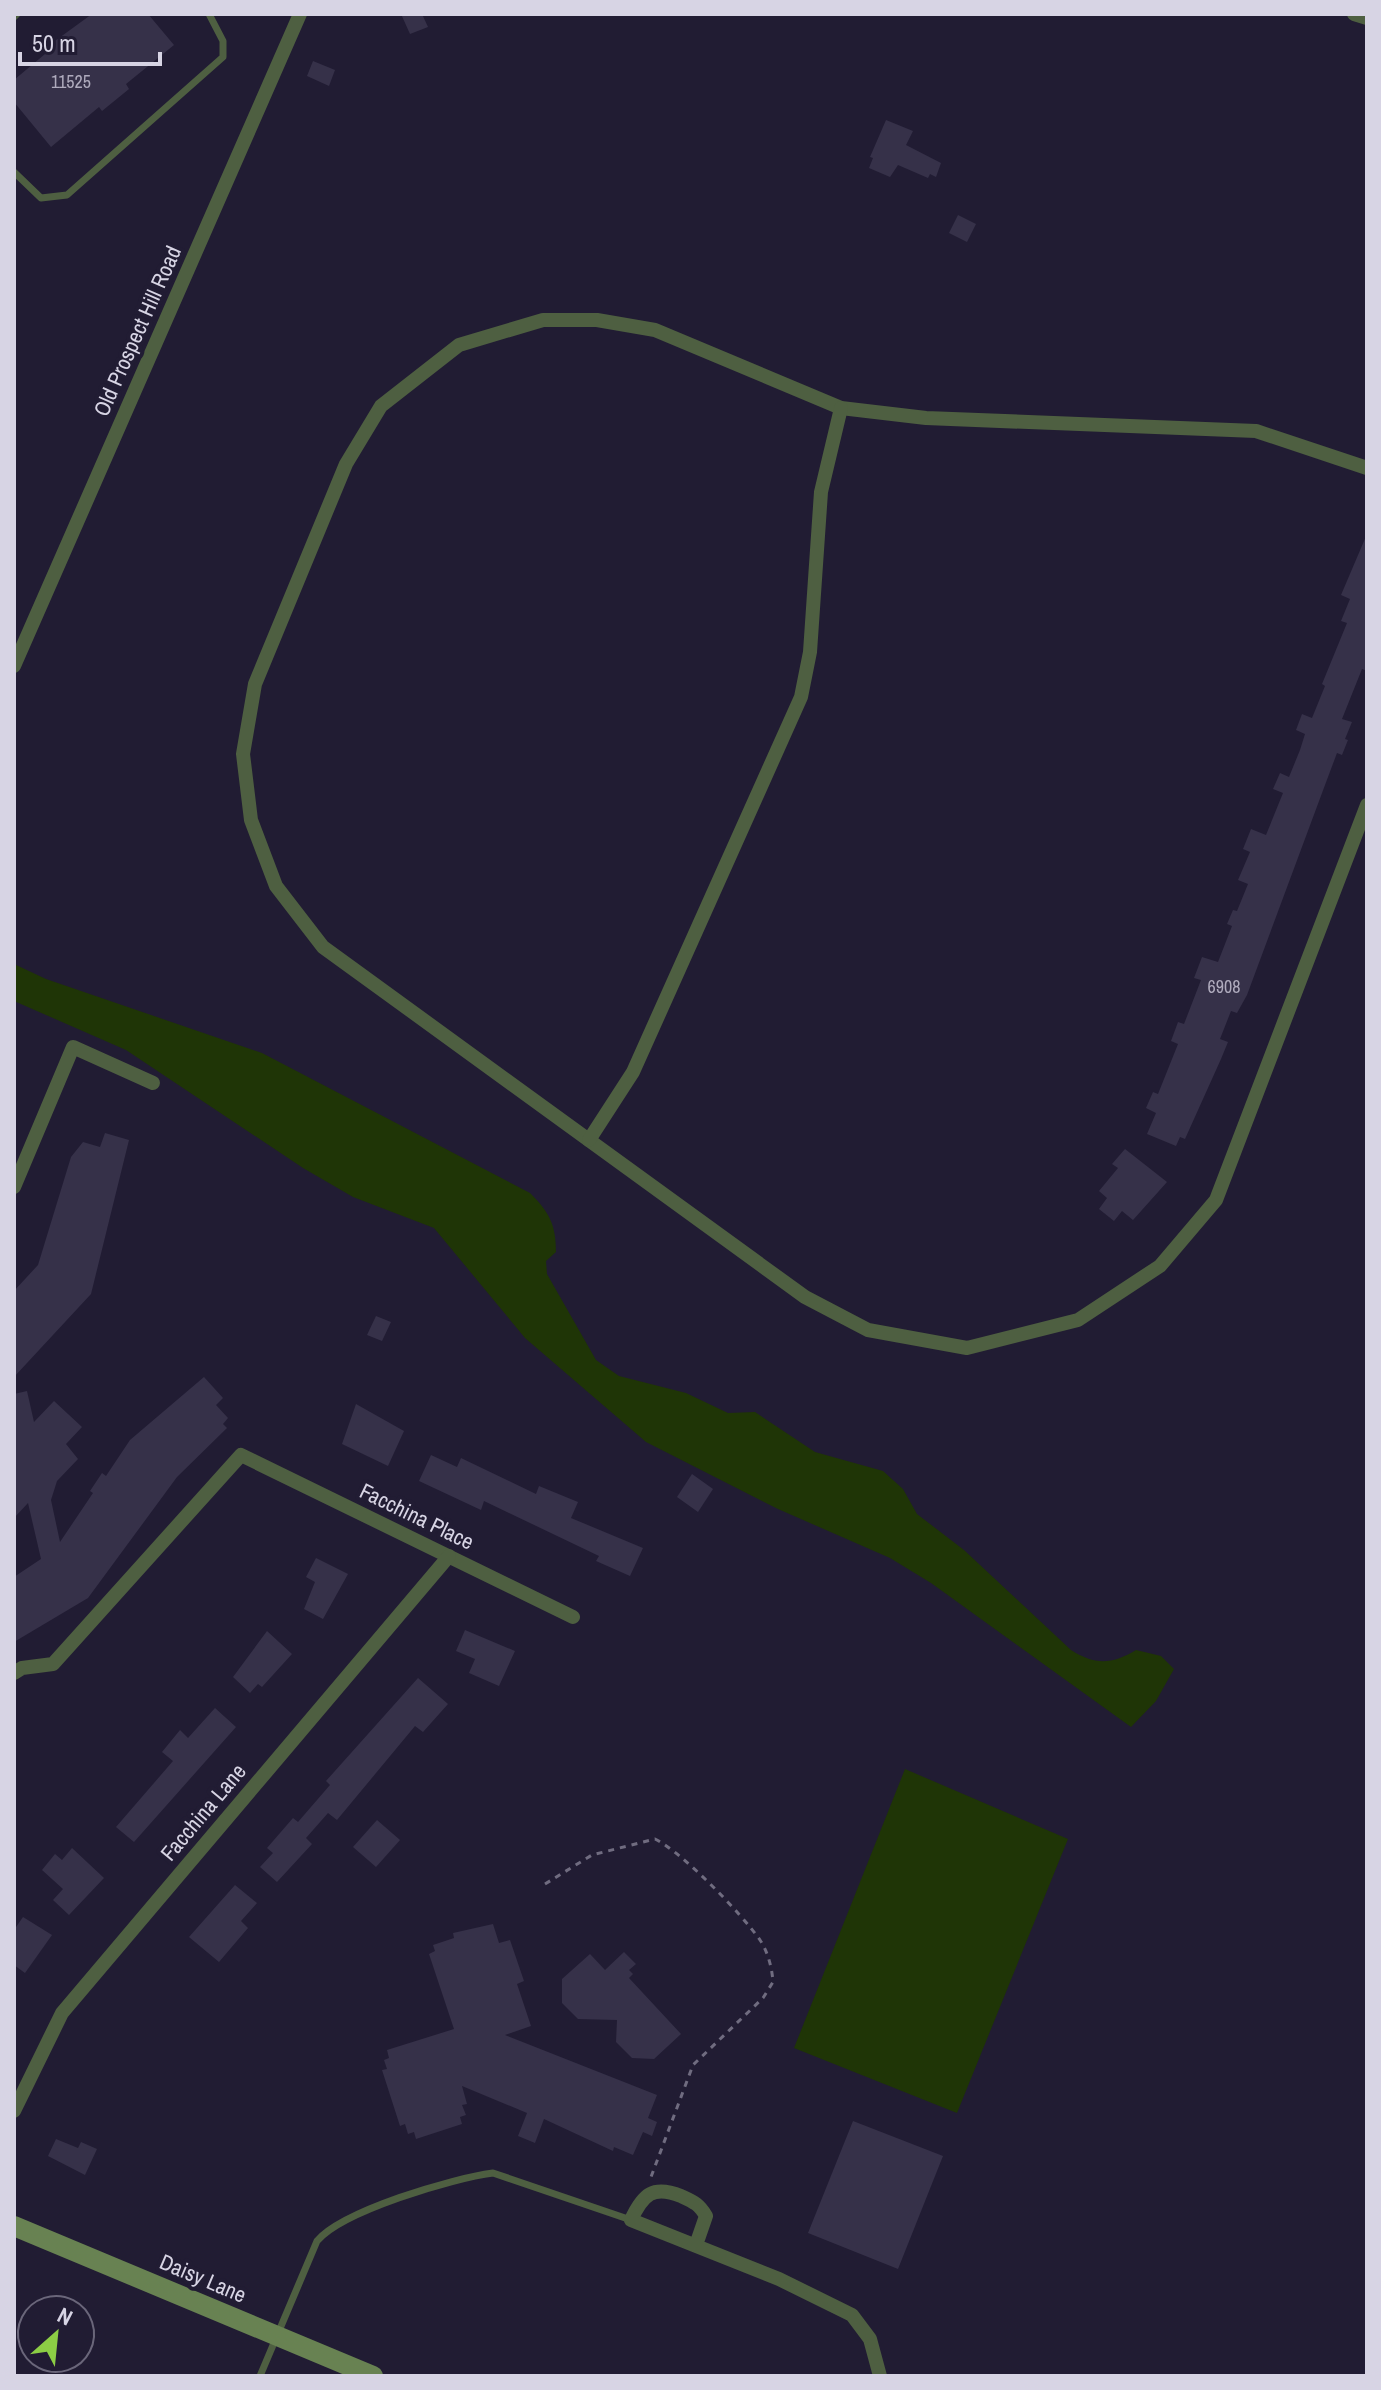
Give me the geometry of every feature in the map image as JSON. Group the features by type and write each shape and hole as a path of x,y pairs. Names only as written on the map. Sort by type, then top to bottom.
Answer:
{"street":[{"name":"Old Prospect Hill Road","path":"14,666 300,14"},
{"path":"1354,14 1367,18"},
{"path":"1367,468 1256,431 926,418 841,408 655,330 597,320 543,320 459,345 381,406 346,464 255,684 243,754 251,820 276,886 323,947 805,1297 868,1330 967,1348 1078,1320 1160,1266 1216,1200 1367,805"},
{"path":"589,1140 633,1072 801,697 810,652 821,492 841,408"},
{"path":"14,1187 73,1047 153,1083"},
{"name":"Facchina Place","path":"14,1673 22,1668 53,1664 241,1455 573,1617"},
{"name":"Facchina Lane","path":"14,2111 62,2013 449,1556"},
{"path":"696,2245 706,2216 699,2204 665,2190 655,2190 645,2196 631,2220 830,2302 852,2315 870,2339 880,2376"},
{"name":"Daisy Lane","path":"14,2226 373,2376"}],"lane":[{"path":"14,172 41,198 67,195 223,57 223,41 209,14"},
{"path":"260,2376 317,2241 334,2227 377,2207 471,2176 493,2173 631,2220"}],"path":[{"path":"545,1884 592,1855 655,1839 685,1859 760,1941 769,1958 773,1982 763,1998 693,2065 684,2080 645,2196"}],"green space":[{"path":"14,964 46,979 262,1053 530,1193 547,1213 555,1234 556,1252 546,1261 547,1274 596,1360 619,1376 686,1393 728,1413 755,1412 815,1452 883,1471 903,1489 917,1514 964,1550 1071,1650 1096,1661 1111,1661 1136,1650 1161,1656 1174,1669 1156,1701 1131,1727 931,1583 890,1558 778,1509 646,1442 525,1338 434,1228 353,1197 303,1168 126,1050 14,1001"},
{"path":"905,1769 1068,1839 957,2113 794,2048"}],"building":[{"path":"92,14 148,14 174,45 126,84 129,89 102,111 99,107 51,147 14,102 14,80 51,49 48,46"},
{"path":"401,14 422,14 428,27 410,34"},
{"path":"313,61 335,70 329,86 307,76"},
{"path":"886,120 913,131 906,145 941,163 936,177 930,174 928,178 898,165 890,177 869,168 873,158 870,157"},
{"path":"958,215 976,224 967,242 949,233"},
{"path":"1367,534 1367,671 1362,669 1342,719 1352,722 1345,739 1348,740 1342,755 1337,753 1247,995 1237,1013 1231,1011 1220,1039 1228,1042 1221,1059 1185,1139 1180,1137 1176,1146 1147,1134 1156,1113 1146,1108 1153,1092 1158,1094 1178,1044 1171,1041 1178,1022 1184,1024 1201,980 1194,978 1202,957 1218,962 1232,926 1227,924 1233,910 1237,911 1248,884 1238,880 1250,852 1243,849 1251,829 1266,835 1283,793 1273,789 1280,773 1289,777 1305,734 1296,730 1302,714 1312,718 1325,686 1322,684 1347,623 1341,621 1350,599 1341,595"},
{"path":"105,1133 129,1140 91,1294 14,1377 14,1291 38,1265 71,1157 83,1142 100,1147"},
{"path":"1125,1149 1167,1182 1133,1220 1122,1211 1114,1221 1099,1209 1107,1198 1099,1191 1118,1168 1112,1164"},
{"path":"376,1316 391,1322 382,1341 367,1335"},
{"path":"204,1377 223,1398 216,1405 228,1418 223,1424 227,1428 177,1477 88,1598 14,1642 14,1577 41,1559 28,1503 14,1518 14,1394 27,1391 34,1422 54,1401 82,1427 66,1444 78,1459 57,1481 51,1500 60,1542 93,1493 90,1491 102,1473 106,1476 130,1440"},
{"path":"356,1404 404,1431 388,1466 342,1444"},
{"path":"431,1455 457,1467 461,1458 536,1494 539,1486 578,1502 571,1518 643,1548 630,1576 596,1561 599,1556 484,1501 481,1510 419,1481"},
{"path":"692,1474 713,1489 698,1512 677,1497"},
{"path":"316,1558 348,1574 323,1619 304,1609 315,1582 306,1577"},
{"path":"465,1630 515,1651 499,1686 469,1673 475,1659 456,1651"},
{"path":"267,1631 292,1654 262,1687 258,1684 250,1693 233,1677"},
{"path":"418,1678 448,1704 423,1732 415,1726 337,1820 328,1813 306,1838 312,1844 277,1882 260,1867 273,1853 267,1848 293,1818 298,1822 330,1785 326,1781"},
{"path":"215,1708 236,1727 134,1842 116,1827 173,1761 162,1752 180,1730 188,1738"},
{"path":"377,1820 400,1840 376,1867 353,1847"},
{"path":"72,1848 104,1878 69,1915 53,1900 63,1889 42,1870 55,1854 62,1860"},
{"path":"235,1885 257,1903 241,1921 248,1928 219,1962 189,1937"},
{"path":"23,1917 52,1935 25,1973 14,1965 14,1930"},
{"path":"493,1924 499,1943 510,1940 524,1981 517,1984 531,2026 505,2035 657,2095 648,2118 657,2122 652,2136 643,2132 633,2155 614,2147 613,2151 544,2119 535,2143 518,2136 527,2113 462,2086 467,2104 462,2105 466,2115 460,2117 462,2124 416,2139 414,2132 408,2134 405,2124 400,2126 382,2070 387,2069 384,2060 389,2058 387,2050 454,2029 429,1954 435,1951 433,1945 454,1938 453,1933"},
{"path":"624,1952 636,1964 629,1970 633,1974 629,1978 681,2034 654,2059 632,2058 616,2042 617,2020 578,2019 562,2003 562,1979 590,1954 605,1970"},
{"path":"853,2121 943,2156 898,2269 808,2233"},
{"path":"56,2139 78,2148 81,2142 97,2149 85,2175 48,2156"}]}
